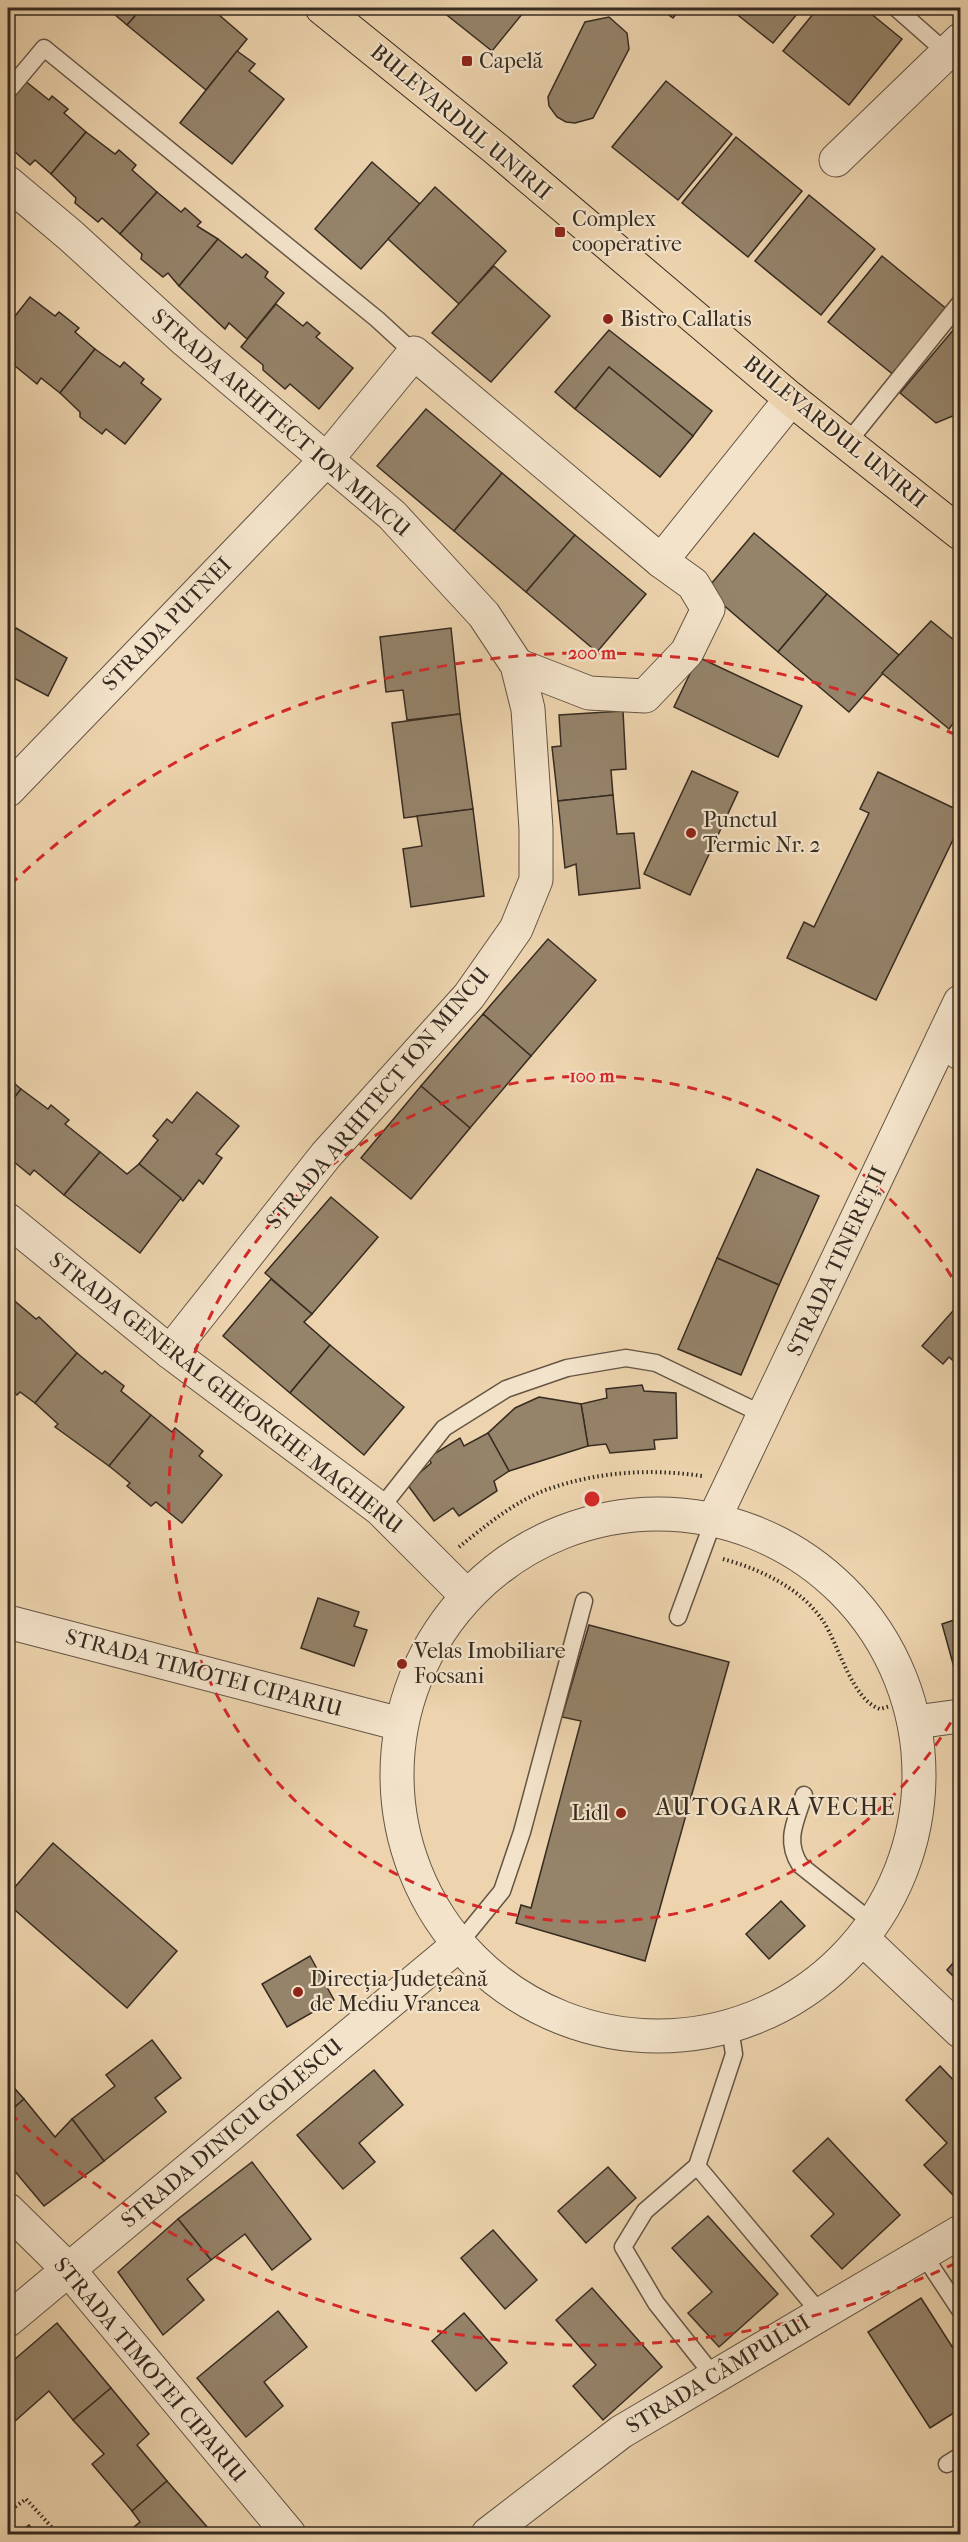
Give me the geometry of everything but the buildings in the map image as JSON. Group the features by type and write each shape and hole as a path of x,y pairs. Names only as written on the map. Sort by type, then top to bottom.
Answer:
{"main road":[{"name":"BULEVARDUL UNIRII","path":"322,8 504,156 792,399 960,530"}],"street":[{"path":"836,160 954,47"},
{"name":"STRADA ARHITECT ION MINCU","path":"8,183 70,235 186,341 392,515 484,615 517,665 528,709 536,829 536,880 516,929 469,996 326,1155 170,1352"},
{"path":"414,353 661,561 693,584 708,609 687,652 645,696 589,693 517,665"},
{"name":"STRADA PUTNEI","path":"8,790 327,459 414,353"},
{"path":"661,561 792,399"},
{"name":"STRADA TINEREȚII","path":"714,1519 764,1415 951,1046 960,1002"},
{"name":"STRADA GENERAL GHEORGHE MAGHERU","path":"8,1220 170,1352 380,1509 467,1596"},
{"path":"661,1513 714,1519 785,1545 845,1591 890,1651 912,1712 920,1799 902,1874 868,1931 803,1994 730,2028 650,2037 582,2028 513,1996 457,1946 426,1898 397,1803 400,1724 439,1633 467,1596 508,1561 556,1534 597,1521 661,1513"},
{"name":"STRADA TIMOTEI CIPARIU","path":"8,1622 400,1724"},
{"path":"912,1712 960,1716"},
{"path":"868,1931 960,2031"},
{"name":"STRADA DINICU GOLESCU","path":"8,2320 457,1946"},
{"name":"STRADA TIMOTEI CIPARIU","path":"8,2210 68,2269 289,2535"},
{"name":"STRADA CÂMPULUI","path":"488,2535 621,2432 960,2232"}],"lane":[{"path":"896,8 954,47"},
{"path":"8,91 44,48 368,312 414,353"},
{"path":"848,442 960,303"},
{"path":"380,1509 444,1428 506,1389 567,1368 626,1358 656,1363 764,1415"},
{"path":"678,1617 714,1519"},
{"path":"457,1946 502,1891 522,1832 584,1600"},
{"path":"804,1795 791,1839 792,1852 800,1865 868,1931"},
{"path":"713,2376 656,2302 623,2247 645,2211 697,2166 734,2054 730,2028"},
{"path":"697,2166 821,2314"},
{"path":"923,2254 960,2310"}],"path":[{"path":"436,1564 486,1525 542,1492 593,1477 668,1471 732,1480"},
{"path":"702,1554 753,1567 800,1596 823,1621 863,1699 879,1709 912,1712"},
{"path":"8,2512 26,2499 58,2535"}],"place":[{"name":"Capelă","path":"467,61"},
{"name":"Complex cooperative","path":"560,232"},
{"name":"Bistro Callatis","path":"608,319"},
{"name":"Punctul Termic Nr. 2","path":"691,833"},
{"name":"Velas Imobiliare Focsani","path":"402,1664"},
{"name":"Lidl","path":"621,1813"},
{"name":"Direcția Județeană de Mediu Vrancea","path":"298,1992"}],"district":[{"name":"AUTOGARA VECHE","path":"776,1807"}]}
